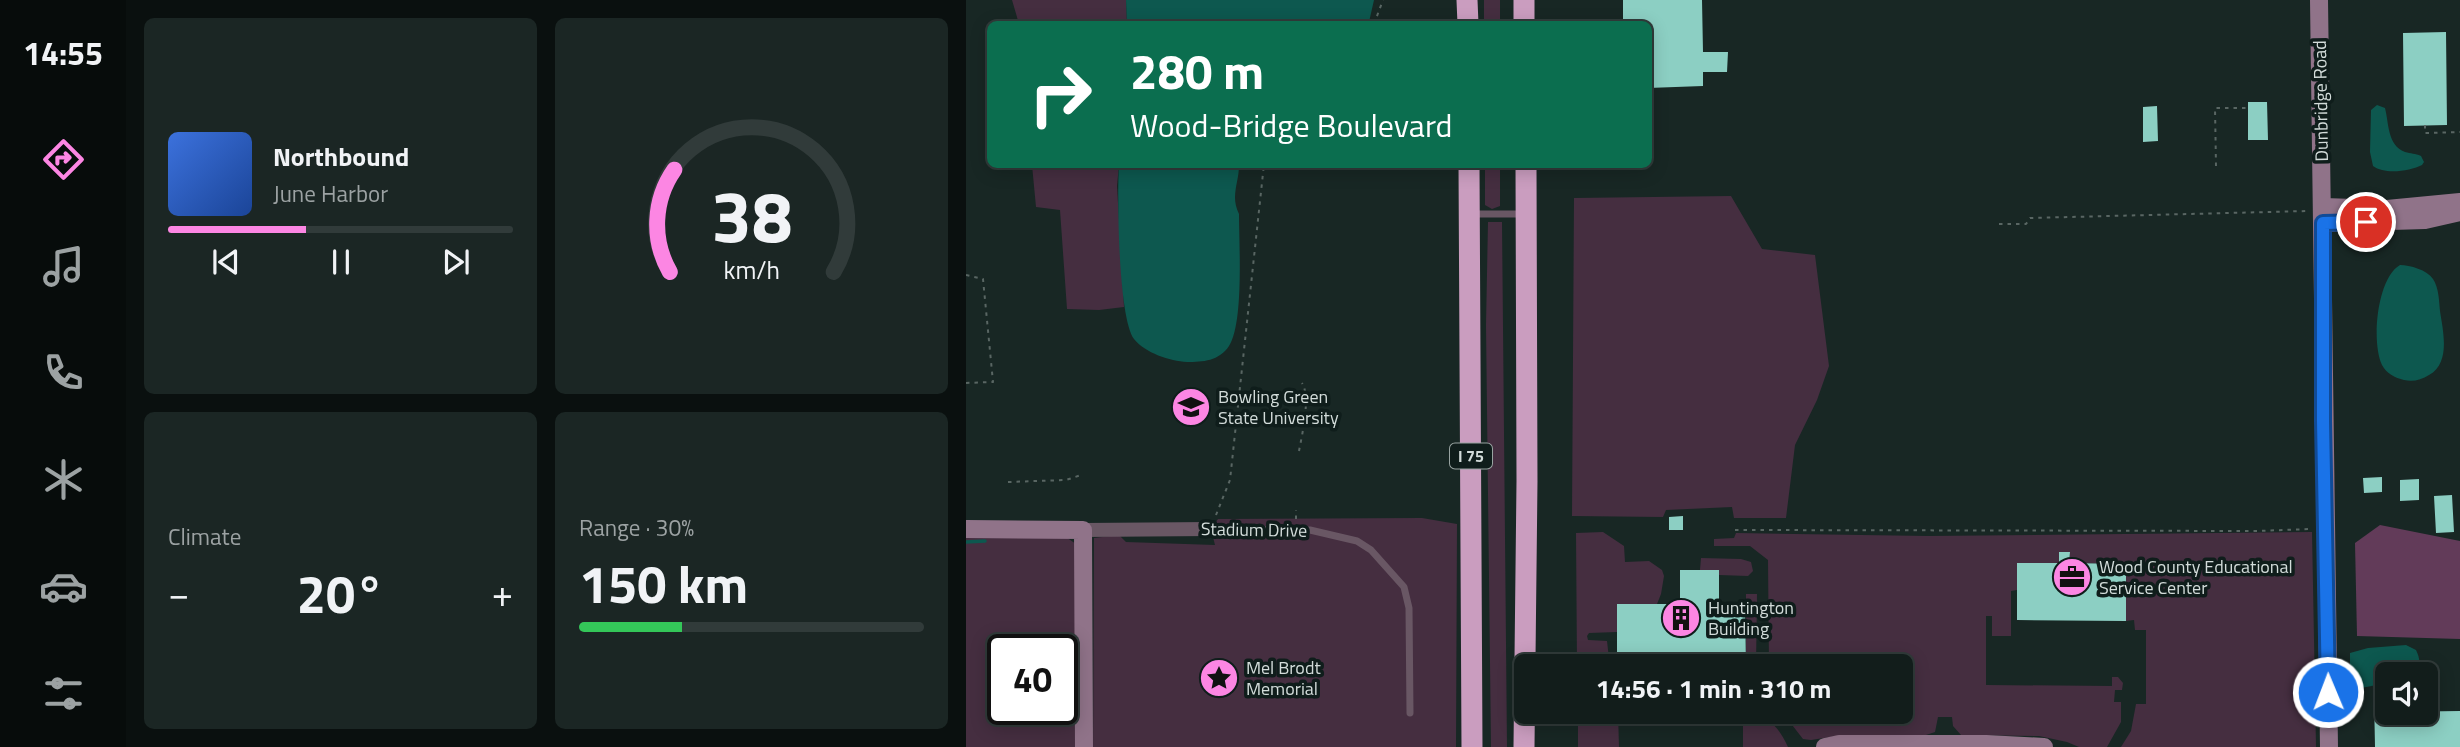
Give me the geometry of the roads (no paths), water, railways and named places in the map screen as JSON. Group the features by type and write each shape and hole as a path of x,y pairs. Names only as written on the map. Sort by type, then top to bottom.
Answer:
{"highway":[{"path":"1468,0 1468,21"},
{"path":"1524,0 1524,21"},
{"name":"I 75","path":"1469,168 1472,747"},
{"path":"1524,747 1526,168"}],"street":[{"name":"Dunbridge Road","path":"2319,0 2329,747"},
{"path":"2323,215 2460,202"},
{"path":"2323,215 2425,220 2460,212"},
{"name":"Stadium Drive","path":"966,529 1211,529"},
{"path":"1083,530 1084,747"},
{"path":"1825,747 1839,744 1986,744 2044,747"}],"lane":[{"path":"1469,214 1527,214"},
{"name":"Stadium Drive","path":"1211,529 1311,530 1357,541 1371,550 1404,587 1409,608 1410,713"}],"waterway":[{"path":"966,542 985,541"}],"place":[{"name":"Bowling Green State University","path":"1191,407"},
{"name":"Wood County Educational Service Center","path":"2072,577"},
{"name":"Huntington Building","path":"1681,618"},
{"name":"Mel Brodt Memorial","path":"1219,678"}]}
